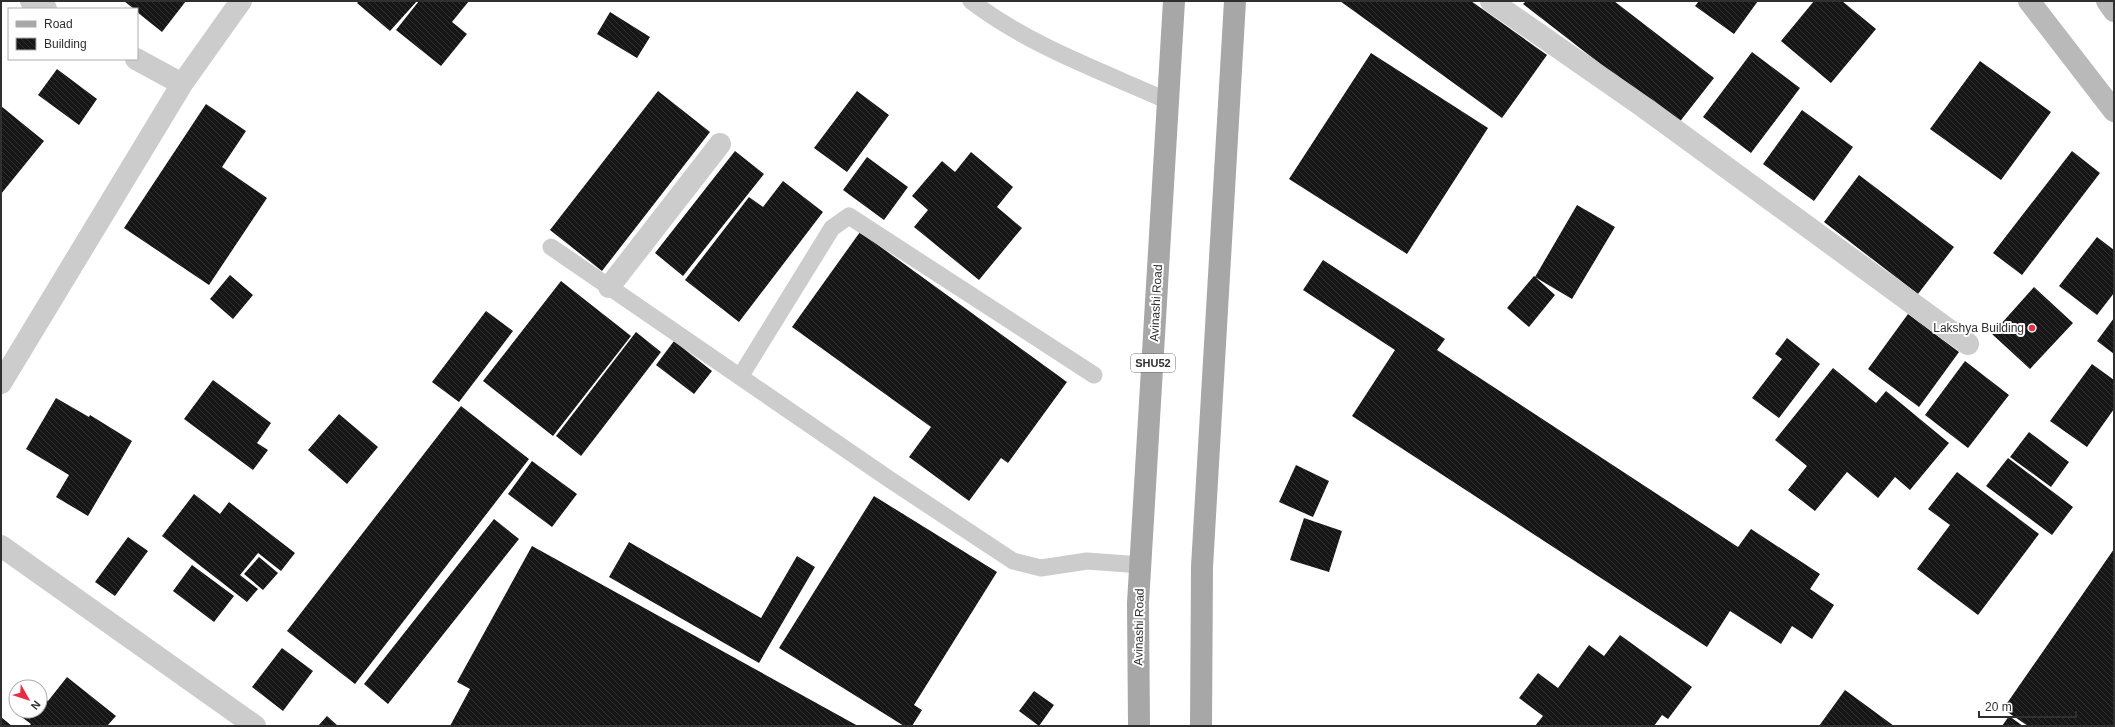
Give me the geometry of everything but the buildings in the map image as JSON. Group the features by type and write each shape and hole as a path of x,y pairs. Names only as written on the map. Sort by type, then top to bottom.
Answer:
{"main road":[{"name":"Avinashi Road","path":"1139,726 1138,603 1174,1"},
{"path":"1201,726 1202,567 1235,1"},
{"path":"2030,1 2114,111"},
{"path":"2107,1 2114,11"}],"street":[{"path":"31,1 44,8"},
{"path":"1,383 182,84 241,1"},
{"path":"1491,1 1645,108 1968,344"},
{"path":"138,60 182,84"},
{"path":"610,287 720,144"},
{"path":"1,546 255,726"}],"lane":[{"path":"970,1 993,18 1042,46 1168,101"},
{"path":"740,377 832,228 849,216 1094,375"},
{"path":"551,247 889,479 1013,561 1041,568 1087,561 1141,565"}],"place":[{"name":"Lakshya Building","path":"2032,328"}]}
